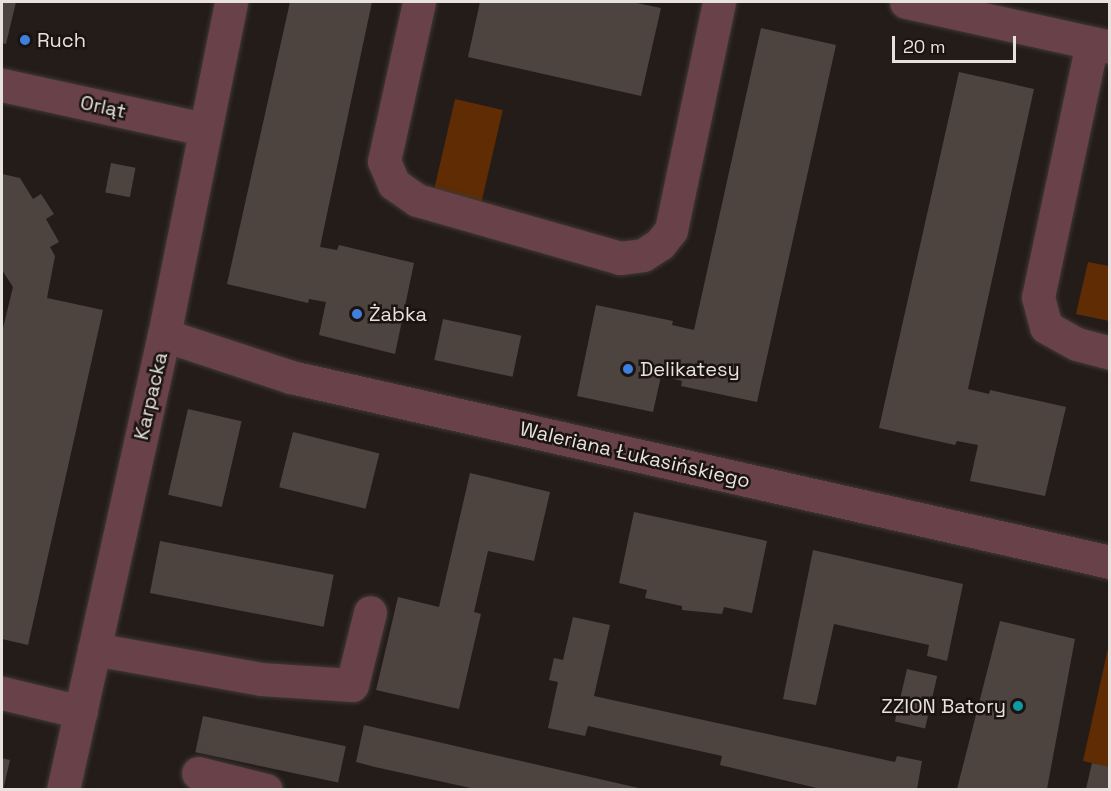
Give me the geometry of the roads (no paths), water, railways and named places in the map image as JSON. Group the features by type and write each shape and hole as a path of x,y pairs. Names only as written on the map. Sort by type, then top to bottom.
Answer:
{"street":[{"name":"Karpacka","path":"63,789 164,335 231,2"},
{"path":"419,2 384,161 394,184 417,200 620,258 643,255 660,244 671,230 719,2"},
{"path":"906,2 1101,45 1038,297 1046,327 1077,344 1110,353"},
{"name":"Orląt","path":"2,85 204,129"},
{"name":"Waleriana Łukasińskiego","path":"164,335 291,377 1110,562"},
{"path":"94,649 261,679 352,685 370,612"},
{"path":"2,693 81,712"},
{"path":"198,773 266,789"}],"place":[{"name":"Ruch","path":"25,40"},
{"name":"Żabka","path":"357,314"},
{"name":"Delikatesy","path":"628,369"},
{"name":"ZZION Batory","path":"1018,706"}]}
